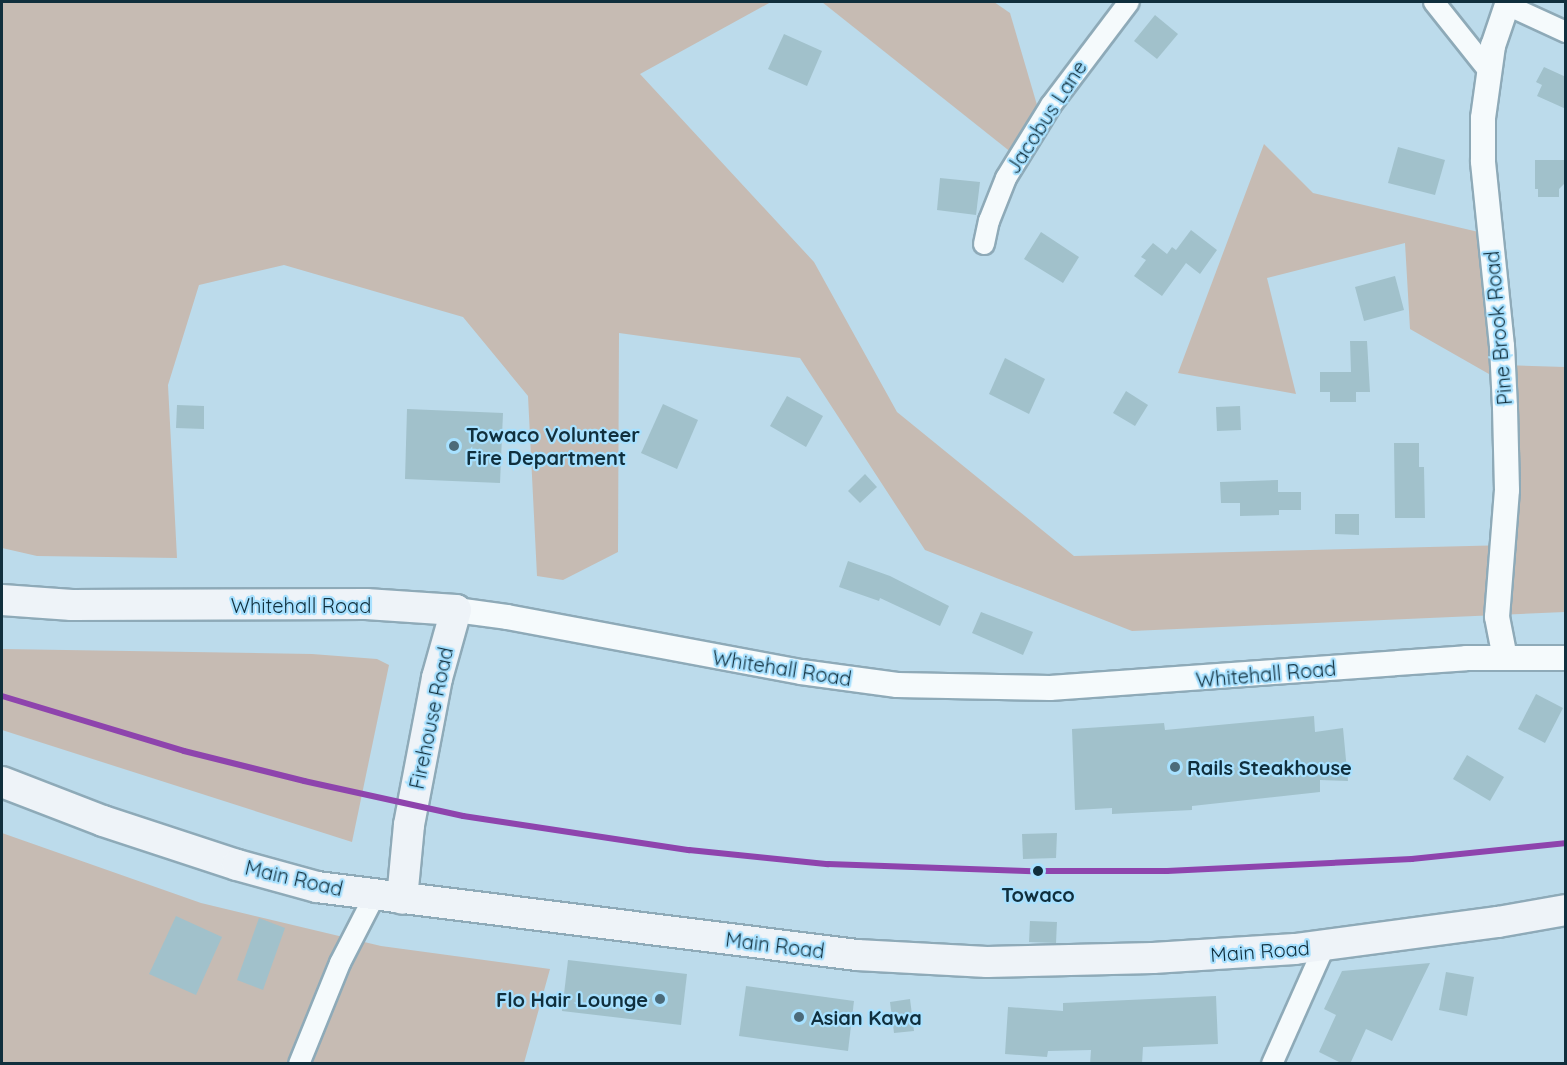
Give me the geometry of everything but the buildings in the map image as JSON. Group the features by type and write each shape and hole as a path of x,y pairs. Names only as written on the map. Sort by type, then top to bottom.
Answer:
{"main road":[{"name":"Whitehall Road","path":"2,600 72,605 366,604 456,610"},
{"name":"Firehouse Road","path":"388,897 409,825 437,678 456,610"},
{"name":"Main Road","path":"2,782 103,821 237,865 317,887 846,954 944,961 1154,958 1325,945 1498,922 1566,910"}],"street":[{"name":"Jacobus Lane","path":"984,244 989,221 1006,178 1051,105 1129,2"},
{"path":"1434,2 1488,70"},
{"path":"1507,3 1566,32"},
{"name":"Pine Brook Road","path":"1505,658 1497,617 1508,490 1506,415 1502,346 1483,161 1483,118 1492,46 1507,3"},
{"name":"Whitehall Road","path":"456,610 541,623 801,672 897,685 1050,688 1227,678 1400,663 1505,658 1566,658"},
{"path":"300,1064 354,932 388,897"},
{"path":"1272,1064 1325,945"}],"shaded area":[{"path":"2,2 771,2 640,74 814,262 897,412 1074,556 1509,545 1503,382 1410,329 1405,243 1267,278 1296,394 1178,373 1264,144 1313,193 1487,234 1502,365 1565,367 1565,612 1132,631 925,550 800,358 619,333 618,552 563,580 537,576 528,396 463,317 284,265 199,285 168,385 177,558 37,556 2,548"},
{"path":"822,2 994,2 1010,13 1037,105 1012,153"},
{"path":"2,649 312,654 377,659 389,665 352,842 2,730"},
{"path":"2,833 201,903 381,946 550,969 524,1063 2,1064"}],"transit line":[{"path":"2,696 184,751 304,781 463,816 689,850 828,864 1033,871 1167,871 1412,859 1566,843"}],"place":[{"name":"Towaco Volunteer Fire Department","path":"454,446"},
{"name":"Rails Steakhouse","path":"1175,767"},
{"name":"Towaco","path":"1038,871"},
{"name":"Flo Hair Lounge","path":"660,999"},
{"name":"Asian Kawa","path":"799,1017"}]}
